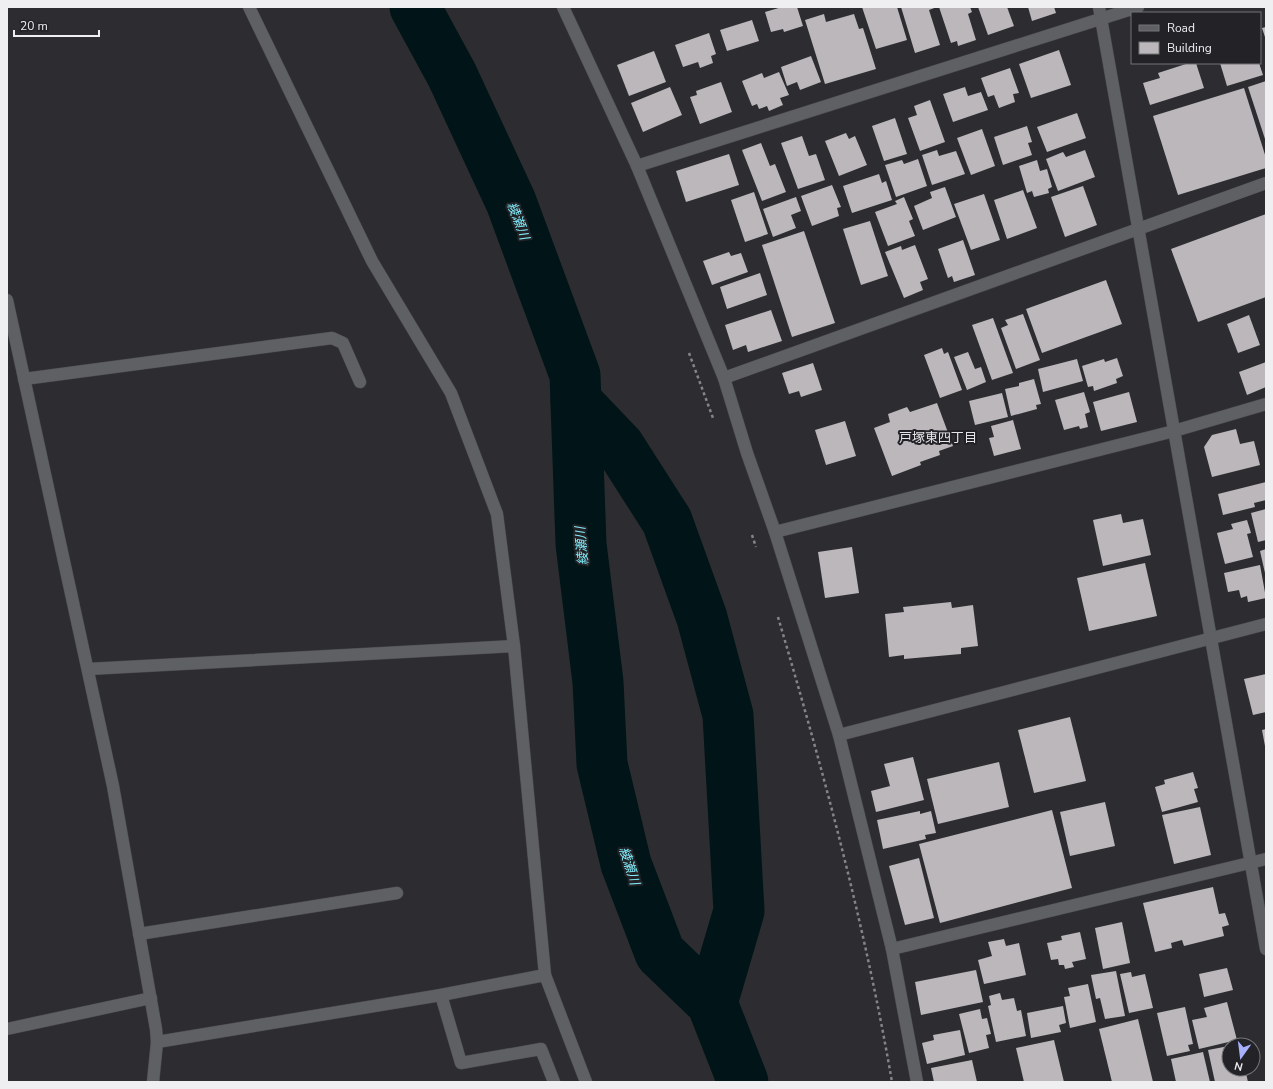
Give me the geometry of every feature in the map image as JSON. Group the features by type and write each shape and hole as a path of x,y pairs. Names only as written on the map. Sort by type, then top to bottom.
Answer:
{"street":[{"path":"249,7 372,261 451,393 497,514 514,646 545,976 586,1082"},
{"path":"563,7 637,166 724,378 747,453 775,532 839,735 892,949 917,1082"},
{"path":"637,166 1100,13 1138,7"},
{"path":"1100,13 1266,949"},
{"path":"724,378 1266,183"},
{"path":"7,300 113,786 156,1029 157,1042 153,1082"},
{"path":"24,379 332,338 343,343 360,382"},
{"path":"775,532 1174,431 1266,404"},
{"path":"839,735 1266,624"},
{"path":"88,669 514,646"},
{"path":"892,949 1266,859"},
{"path":"139,934 397,893"},
{"path":"157,1042 441,995 545,976"},
{"path":"441,995 461,1063 541,1049 554,1082"},
{"path":"7,1030 151,998"}],"path":[{"path":"687,346 713,419"},
{"path":"750,530 758,553"},
{"path":"777,614 812,734 855,901 892,1082"}],"building":[{"path":"782,7 797,7 803,26 784,32 783,29 771,32 765,12"},
{"path":"862,7 897,7 907,40 876,49"},
{"path":"901,7 937,7 929,10 940,45 915,53"},
{"path":"939,7 970,7 972,12 968,14 976,40 958,46 957,41 951,43"},
{"path":"978,7 1007,7 1014,26 988,35"},
{"path":"1028,7 1054,7 1056,13 1032,21"},
{"path":"824,14 826,22 854,14 859,29 863,28 876,69 825,84 805,20"},
{"path":"752,20 759,41 727,51 720,30"},
{"path":"1266,27 1266,40 1262,28"},
{"path":"709,33 716,54 711,56 713,63 700,68 698,62 683,67 675,45"},
{"path":"1059,50 1071,85 1031,98 1019,64"},
{"path":"654,51 666,82 629,96 617,65"},
{"path":"811,56 821,82 800,90 797,82 787,86 781,67"},
{"path":"1186,64 1196,64 1204,88 1150,105 1143,83 1160,78 1158,73"},
{"path":"1220,64 1259,64 1263,75 1227,86"},
{"path":"1010,68 1019,93 1013,94 1015,102 999,108 994,95 988,97 981,78"},
{"path":"779,72 789,95 780,98 783,105 769,111 767,106 759,109 757,104 752,106 742,81 762,73 764,78"},
{"path":"1266,81 1266,142 1248,87"},
{"path":"721,82 732,112 700,124 690,97 697,95 696,91"},
{"path":"670,87 682,115 643,132 631,103"},
{"path":"965,87 968,96 981,92 988,110 953,122 943,94"},
{"path":"1244,88 1266,158 1266,168 1178,195 1153,116"},
{"path":"930,100 945,142 920,151 908,118 917,115 914,106"},
{"path":"1077,113 1086,138 1047,152 1037,127"},
{"path":"895,118 907,154 884,161 872,126"},
{"path":"1027,126 1032,142 1028,143 1032,155 1003,165 994,137"},
{"path":"982,129 995,166 971,175 957,138"},
{"path":"846,133 849,139 855,136 867,165 839,176 825,141"},
{"path":"802,136 809,156 816,154 825,180 798,189 781,143"},
{"path":"761,143 770,166 775,164 786,192 762,201 742,150"},
{"path":"937,150 939,156 956,151 965,174 932,185 922,155"},
{"path":"1085,150 1095,177 1058,191 1046,159 1063,152 1066,157"},
{"path":"729,154 739,185 686,202 676,171"},
{"path":"918,159 927,186 896,197 885,165 902,160 904,164"},
{"path":"1037,160 1040,171 1047,169 1052,187 1048,189 1049,193 1034,197 1032,191 1027,193 1019,166"},
{"path":"879,174 882,183 886,181 892,200 852,213 843,186"},
{"path":"832,185 841,207 837,208 839,216 812,226 801,196"},
{"path":"1083,186 1097,225 1065,237 1051,197"},
{"path":"945,187 956,217 923,230 914,206 932,198 930,192"},
{"path":"1023,190 1037,228 1007,239 994,200"},
{"path":"754,192 768,234 745,242 731,200"},
{"path":"984,194 1000,240 971,250 954,204"},
{"path":"796,197 801,211 791,215 796,228 773,237 763,209"},
{"path":"904,197 913,219 909,221 915,236 888,246 875,212 897,204 895,201"},
{"path":"1266,214 1266,297 1198,322 1171,249"},
{"path":"870,221 888,276 861,285 843,229"},
{"path":"804,231 835,323 792,337 762,245"},
{"path":"963,240 975,275 954,282 952,276 948,278 938,249"},
{"path":"915,245 928,279 920,282 923,290 904,298 885,252 901,246 902,250"},
{"path":"729,252 731,256 741,253 748,272 712,285 703,261"},
{"path":"760,273 767,295 727,309 720,287"},
{"path":"1106,280 1122,324 1042,353 1026,309"},
{"path":"771,310 782,341 748,352 746,345 733,350 725,325"},
{"path":"1023,314 1040,360 1016,369 1001,328 1008,325 1005,320"},
{"path":"1249,315 1260,345 1238,353 1227,324"},
{"path":"993,318 1013,373 992,380 972,325"},
{"path":"942,348 944,354 948,352 962,390 940,398 924,355"},
{"path":"968,352 975,369 981,367 986,382 967,390 954,357"},
{"path":"1117,358 1123,376 1116,379 1117,383 1094,391 1093,386 1088,387 1082,366 1104,359 1105,362"},
{"path":"1077,359 1083,381 1043,392 1038,369"},
{"path":"1266,362 1266,387 1247,395 1239,372"},
{"path":"813,363 822,390 801,397 799,391 789,394 782,373"},
{"path":"1034,379 1041,404 1036,405 1037,409 1011,416 1005,389 1019,386 1019,383"},
{"path":"1084,392 1090,412 1085,414 1088,427 1080,429 1079,426 1064,430 1055,400"},
{"path":"1129,392 1137,422 1101,431 1093,402"},
{"path":"1002,393 1008,417 975,425 969,401"},
{"path":"937,403 953,446 939,451 940,455 920,462 921,465 892,476 874,428 890,422 888,414 907,407 910,412"},
{"path":"1013,420 1021,449 994,456 989,438 994,437 991,426"},
{"path":"845,421 856,456 826,465 815,430"},
{"path":"1236,429 1240,444 1254,441 1260,465 1212,477 1204,447 1212,435"},
{"path":"1266,482 1266,500 1254,503 1255,507 1223,515 1218,494"},
{"path":"1266,509 1266,540 1258,542 1251,513"},
{"path":"1121,514 1123,523 1143,519 1151,555 1103,566 1093,520"},
{"path":"1247,520 1251,533 1247,534 1253,557 1225,564 1217,533 1233,529 1231,524"},
{"path":"852,547 859,593 825,598 818,552"},
{"path":"1266,549 1266,572 1265,573 1260,551"},
{"path":"1145,563 1157,616 1089,631 1077,578"},
{"path":"1260,565 1266,598 1248,602 1247,596 1241,598 1239,590 1228,592 1224,573"},
{"path":"951,602 952,608 973,605 978,646 961,648 961,654 904,659 904,655 889,657 885,614 904,612 903,607"},
{"path":"1266,674 1266,712 1253,715 1244,679"},
{"path":"1070,717 1086,781 1034,793 1018,730"},
{"path":"1266,729 1266,746 1265,746 1262,730"},
{"path":"913,757 924,800 876,812 871,791 890,786 884,764"},
{"path":"999,762 1009,807 938,824 927,779"},
{"path":"1193,772 1198,788 1194,789 1198,802 1162,812 1155,787 1165,784 1164,780"},
{"path":"1105,802 1115,846 1070,856 1060,812"},
{"path":"1200,807 1211,855 1174,864 1162,815"},
{"path":"1052,810 1072,888 940,923 919,844"},
{"path":"920,811 920,814 931,811 936,833 925,835 926,839 883,849 877,820"},
{"path":"919,858 934,918 905,925 889,866"},
{"path":"1213,887 1219,914 1225,913 1229,925 1222,927 1224,936 1184,946 1182,940 1171,943 1172,948 1155,952 1143,903"},
{"path":"1122,922 1130,963 1103,969 1095,928"},
{"path":"1080,932 1086,959 1072,962 1074,967 1065,969 1064,965 1059,965 1058,959 1051,960 1047,943 1062,940 1061,936"},
{"path":"1004,939 1006,946 1019,943 1026,975 984,984 978,960 992,956 988,942"},
{"path":"1227,968 1233,990 1204,997 1199,974"},
{"path":"976,970 983,1002 921,1015 915,982"},
{"path":"1116,971 1125,1016 1105,1019 1100,998 1096,999 1091,975"},
{"path":"1131,972 1132,977 1145,974 1153,1008 1129,1013 1120,974"},
{"path":"1088,984 1096,1022 1070,1028 1064,997 1070,996 1068,988"},
{"path":"1000,993 1002,1000 1014,998 1017,1011 1021,1010 1026,1036 996,1042 988,1006 991,1005 989,996"},
{"path":"1227,1002 1236,1037 1221,1037 1221,1044 1199,1049 1192,1020 1207,1017 1204,1008"},
{"path":"1063,1006 1066,1023 1059,1025 1061,1032 1031,1038 1027,1013"},
{"path":"1185,1007 1193,1044 1188,1045 1190,1051 1167,1056 1157,1013"},
{"path":"980,1009 982,1019 987,1018 991,1034 986,1035 989,1048 969,1053 959,1014"},
{"path":"1138,1019 1153,1082 1112,1082 1099,1029"},
{"path":"960,1030 965,1055 927,1064 922,1043 934,1040 933,1035"},
{"path":"1054,1040 1064,1082 1024,1082 1016,1048"},
{"path":"1221,1048 1221,1077 1247,1077 1248,1082 1215,1082 1208,1050"},
{"path":"1203,1052 1210,1082 1176,1082 1171,1059"},
{"path":"972,1060 977,1082 934,1082 931,1068"}],"waterway":[{"name":"綾瀬川","path":"415,7 452,75 511,202 575,375 581,544 598,682 602,764 626,864 660,953 712,1003 743,1082"},
{"path":"576,401 619,446 667,521 702,618 728,715 739,911 712,1003"}],"district":[{"name":"戸塚東四丁目","path":"938,438"}]}
